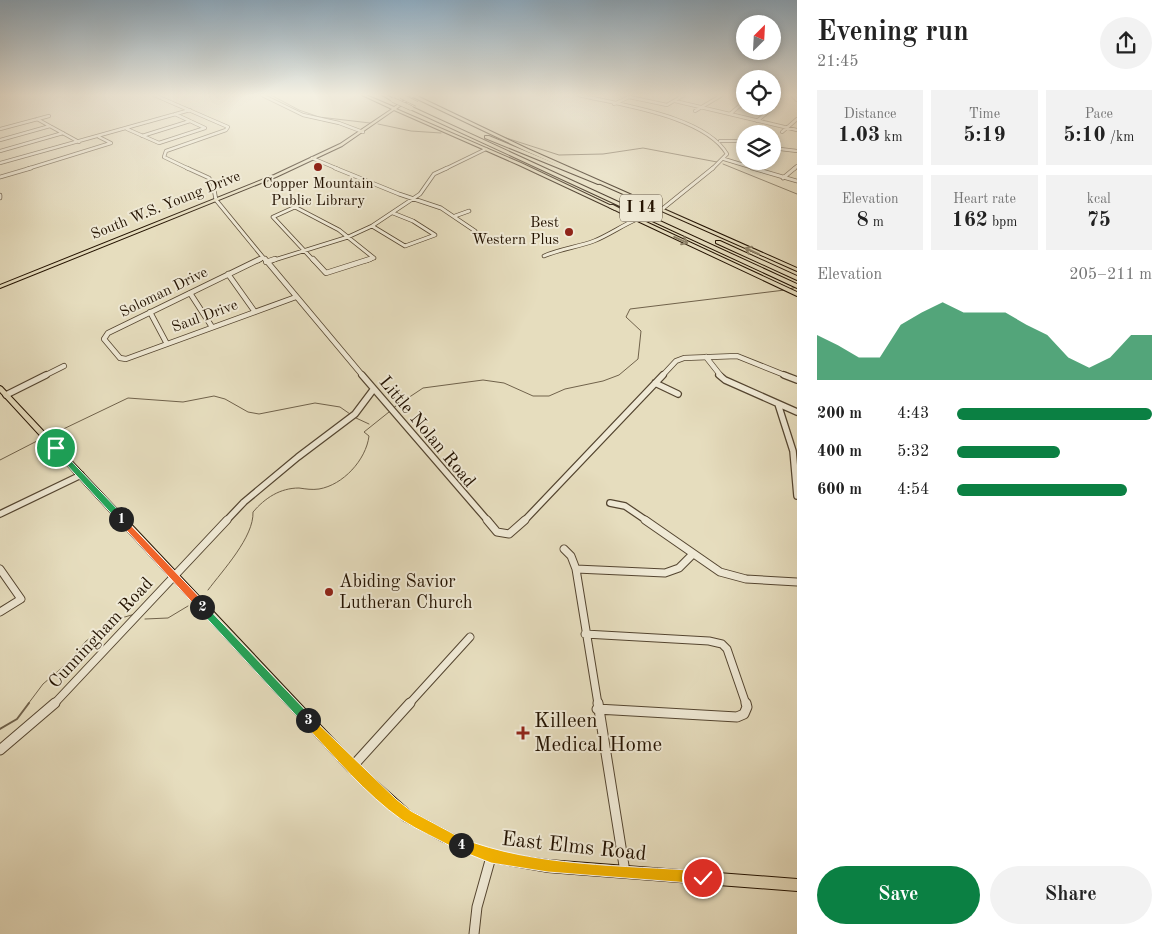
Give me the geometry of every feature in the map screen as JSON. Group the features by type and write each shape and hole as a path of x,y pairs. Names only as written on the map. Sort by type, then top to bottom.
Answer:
{"highway":[{"name":"I 14","path":"473,139 797,286"},
{"name":"I 14","path":"489,139 797,278"},
{"path":"489,139 600,182"},
{"path":"487,146 637,219"}],"main road":[{"name":"South W.S. Young Drive","path":"0,287 216,200 353,139"},
{"path":"468,139 487,146"},
{"path":"506,139 797,270"},
{"path":"637,219 797,294"},
{"name":"East Elms Road","path":"3,391 352,767 407,816 446,838 491,857 548,866 797,885"}],"street":[{"path":"0,151 43,139"},
{"path":"73,139 79,142"},
{"path":"0,163 93,139"},
{"path":"0,176 111,144 102,139"},
{"path":"148,139 159,143 173,139"},
{"name":"Little Nolan Road","path":"203,139 172,148 166,151 164,157 209,178 213,184 216,200 265,260 493,530 504,535 518,528 676,361 684,358 741,357 797,380"},
{"path":"715,139 720,141 736,141"},
{"path":"661,210 724,159 727,150 720,141"},
{"name":"Soloman Drive","path":"122,360 104,336 228,274 265,260 348,238 372,226 414,199 423,191 434,174 487,146"},
{"path":"781,149 797,151"},
{"path":"0,156 7,161"},
{"path":"312,158 455,216 475,231"},
{"path":"724,159 797,181"},
{"path":"783,178 797,166"},
{"path":"0,171 6,175"},
{"path":"294,207 348,238 374,258 326,273 273,217 294,207"},
{"path":"455,216 470,211"},
{"path":"372,226 405,246 434,235 412,221 393,213"},
{"path":"544,256 561,249 595,241 616,228 637,219"},
{"path":"228,274 254,312"},
{"path":"190,293 212,327"},
{"name":"Saul Drive","path":"122,360 296,297"},
{"path":"150,312 167,344"},
{"path":"706,357 716,372 725,380 797,412"},
{"path":"3,391 64,366"},
{"path":"655,383 678,394"},
{"name":"Cunningham Road","path":"0,750 59,700 244,502 354,414 373,390"},
{"path":"778,404 793,451 797,496"},
{"path":"0,514 81,475"},
{"path":"610,503 625,506 693,554 732,577 797,582"},
{"path":"564,549 571,556 576,569 597,709 625,873"},
{"path":"576,569 665,573 679,568 693,554"},
{"path":"0,569 20,598 0,612"},
{"path":"585,634 709,641 722,644 729,653 746,707 744,714 737,717 597,709"},
{"path":"352,767 470,637"},
{"path":"474,934 477,907 491,857"}],"waterway":[{"path":"508,139 559,155 603,154 643,148 717,162"},
{"path":"723,164 797,194"},
{"path":"789,289 797,287"},
{"path":"393,408 423,388 483,380 504,383 533,396 549,396 565,389 603,381 619,375 638,359 641,331 626,317 630,309 785,290"},
{"path":"55,433 128,398 183,402 214,396 225,399 248,412 259,414 315,403 340,407 350,414"},
{"path":"208,590 243,542 252,522 253,512 258,507 268,498 279,492 292,488 319,489 328,487 345,477 358,462 367,445 369,436 364,432 389,412"},
{"path":"356,418 369,424"},
{"path":"0,460 37,441"},
{"path":"145,619 168,618 188,606"},
{"path":"28,704 43,684 71,660 86,641 118,619 135,614"},
{"path":"0,729 17,719 29,703"}],"place":[{"name":"Copper Mountain Public Library","path":"318,167"},
{"name":"Best Western Plus","path":"569,232"},
{"name":"Abiding Savior Lutheran Church","path":"329,592"},
{"name":"Killeen Medical Home","path":"523,733"}],"route":[{"path":"56,448 352,767 407,816 446,838 491,857 548,866 703,878"}]}
